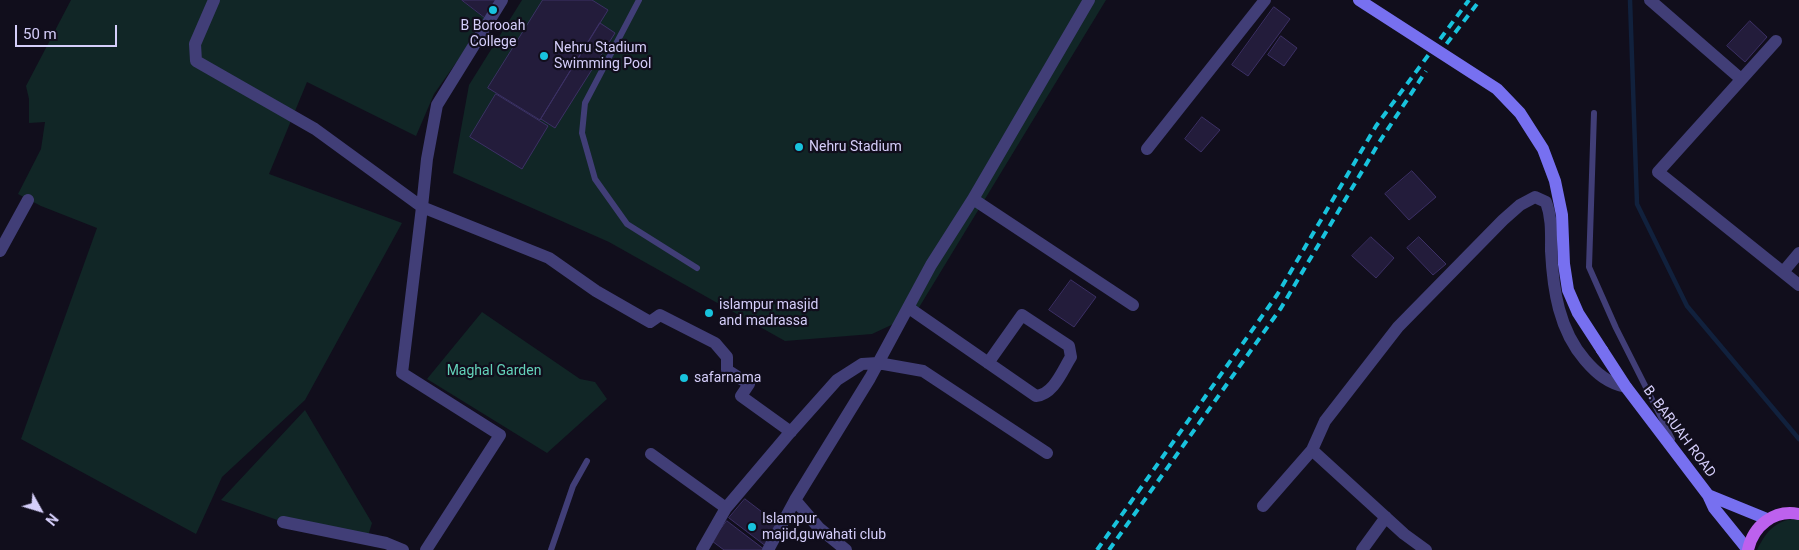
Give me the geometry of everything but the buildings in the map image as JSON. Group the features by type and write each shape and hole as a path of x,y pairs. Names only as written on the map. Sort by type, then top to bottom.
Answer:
{"main road":[{"name":"B. BARUAH ROAD","path":"1359,0 1497,89 1520,113 1543,149 1555,181 1562,215 1564,264 1568,290 1578,313 1626,387 1682,458 1708,495 1714,508 1748,550"},
{"name":"B. BARUAH ROAD","path":"1708,495 1767,519"},
{"path":"1748,550 1750,540 1767,519 1779,514 1797,511"}],"street":[{"path":"214,0 195,44 196,61 315,129 422,207 549,258 596,291 650,322 660,315 715,343 727,357 727,370 749,384 741,396 791,432"},
{"path":"426,550 500,435 402,373 427,159 437,106 502,0"},
{"path":"768,550 795,500 878,363 931,265 973,199 1089,0"},
{"path":"1147,149 1265,0"},
{"path":"1650,0 1741,79"},
{"path":"1776,41 1658,172 1799,285"},
{"path":"1263,506 1312,450 1325,422 1398,327 1503,220 1520,205 1535,197 1546,202 1550,214 1552,262 1566,331 1575,348 1598,374 1626,387"},
{"path":"973,199 1133,305"},
{"path":"0,251 28,200"},
{"path":"1783,272 1799,252"},
{"path":"909,308 988,363 1036,396 1044,395 1049,391 1071,357 1072,351 1069,346 1022,315 988,363"},
{"path":"702,550 726,508 791,432 837,380 862,364 878,363 923,371 1047,453"},
{"path":"1312,450 1386,518 1426,550"},
{"path":"651,454 726,508"},
{"path":"795,500 819,528 846,550"},
{"path":"1362,550 1386,518"},
{"path":"283,522 386,543 403,550"}],"lane":[{"path":"639,0 585,103 582,133 595,179 627,224 697,268"},
{"path":"1594,113 1589,267 1650,399 1682,458"},
{"path":"551,550 573,486 587,460"}],"green space":[{"path":"71,0 461,0 487,19 434,94 416,136 307,82 269,174 402,223 305,400 222,477 196,534 21,439 97,228 41,206 18,194 41,149 45,122 29,123 29,99 26,86"},
{"name":"Nehru Stadium","path":"522,0 1106,0 915,314 872,334 785,341 609,242 453,173 469,85"},
{"name":"Maghal Garden","path":"482,312 580,379 595,382 607,399 547,453 427,379"},
{"path":"305,410 372,523 367,539 283,522 221,500"},
{"path":"1799,518 1799,550 1757,550 1773,527 1784,521"}],"waterway":[{"path":"1630,0 1637,204 1687,306 1799,439"}],"railway":[{"path":"1097,550 1277,295 1376,126 1469,0"},
{"path":"1438,55 1480,0"},
{"path":"1109,550 1281,308 1380,141 1426,71"}],"place":[{"name":"B Borooah College","path":"493,10"},
{"name":"Nehru Stadium Swimming Pool","path":"544,56"},
{"name":"Nehru Stadium","path":"799,147"},
{"name":"islampur masjid and madrassa","path":"709,313"},
{"name":"safarnama","path":"684,378"},
{"name":"Islampur majid,guwahati club","path":"752,527"}]}
